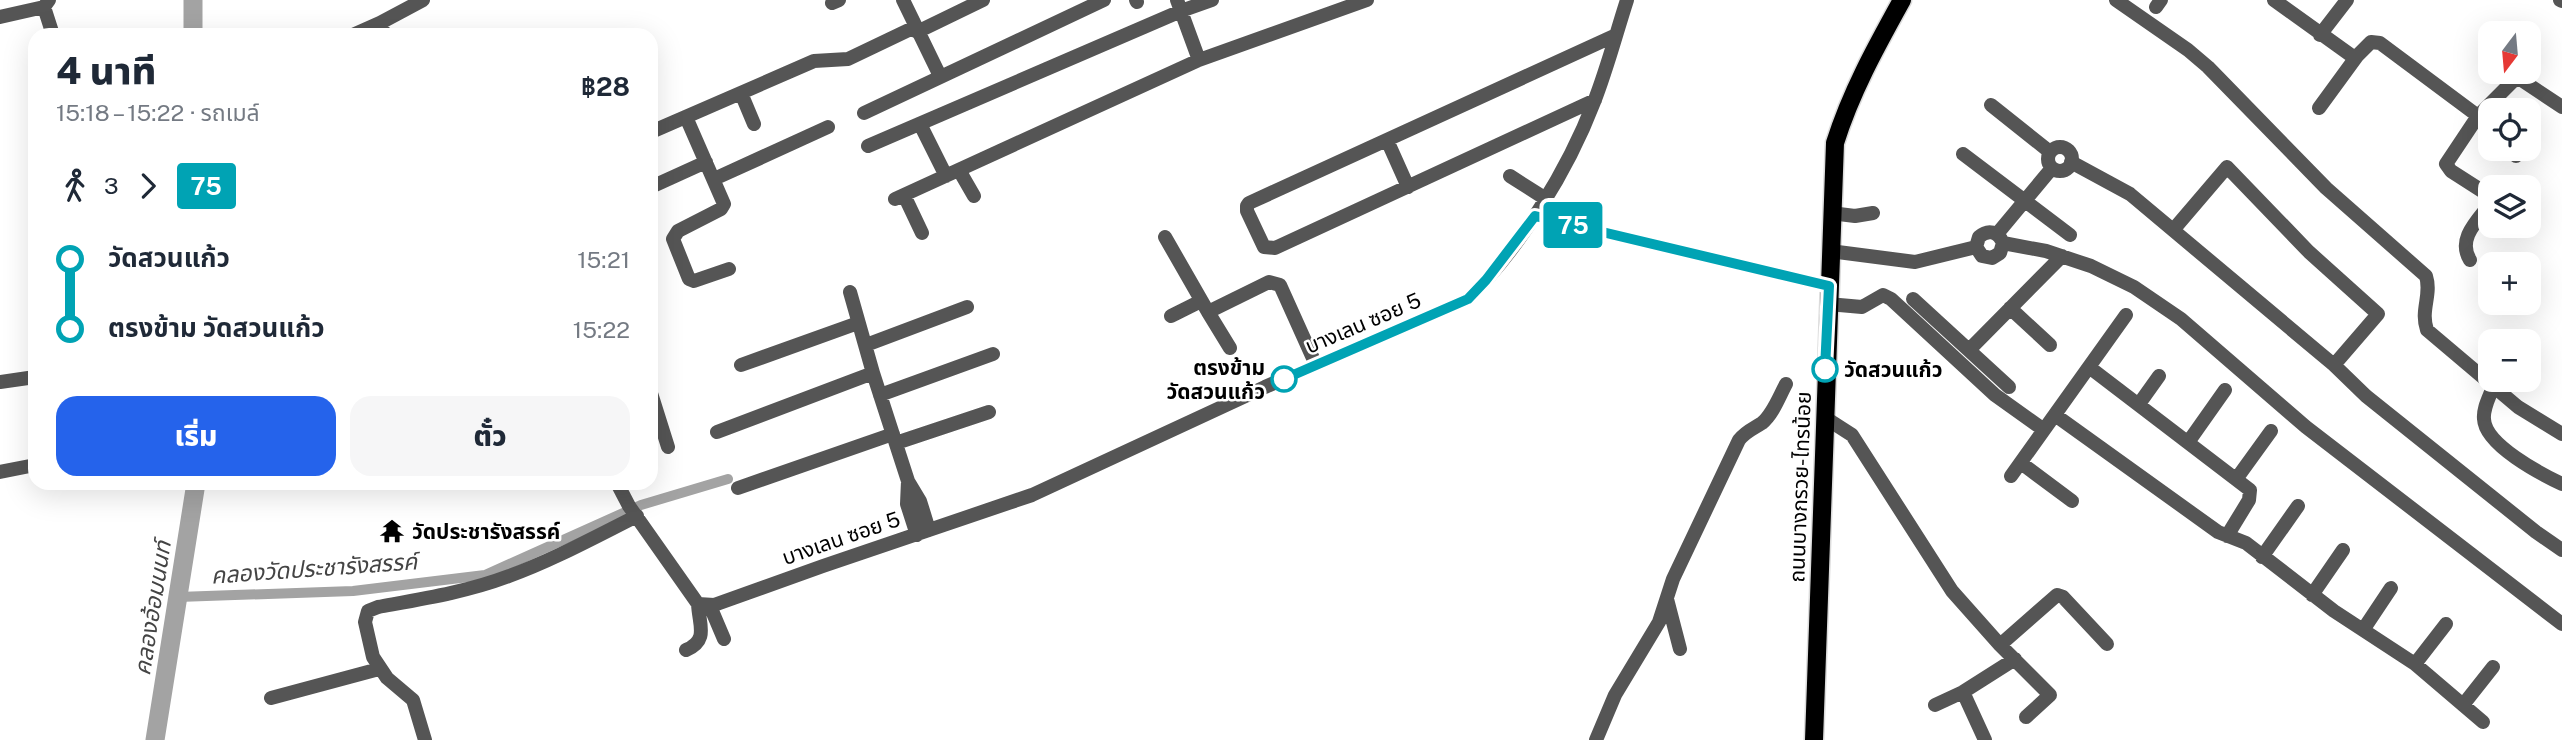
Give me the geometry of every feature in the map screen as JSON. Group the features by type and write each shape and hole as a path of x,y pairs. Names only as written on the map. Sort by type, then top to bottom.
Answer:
{"main road":[{"name":"ถนนบางกรวย-ไทรน้อย","path":"1814,740 1835,143 1863,70 1902,0"}],"street":[{"path":"903,0 940,76"},
{"path":"658,128 814,61 848,59 984,0"},
{"path":"864,113 1104,0"},
{"path":"868,146 1179,5 1212,0"},
{"path":"922,233 900,197 1199,61 1367,0"},
{"name":"บางเลน ซอย 5","path":"704,605 1053,486 1468,299 1486,280 1546,199 1595,100 1627,0"},
{"path":"2116,0 2208,67 2326,188 2426,276 2427,297 2423,312 2427,330 2478,374"},
{"path":"2274,0 2347,54 2357,56"},
{"path":"2320,35 2347,0"},
{"path":"383,28 416,2"},
{"path":"0,17 47,4 52,28"},
{"path":"1179,5 1199,61"},
{"path":"1595,100 1270,250 1262,244 1247,211 1250,202 1616,35"},
{"path":"2319,108 2357,56 2371,42 2380,43 2478,116 2446,164 2451,171 2478,188"},
{"path":"2496,98 2513,81 2519,79 2562,107"},
{"path":"741,93 754,124"},
{"path":"1991,105 2050,152"},
{"path":"687,117 723,199 721,209 678,231 673,239 689,279 694,281 729,269"},
{"path":"920,124 952,173 974,196"},
{"path":"714,179 828,127"},
{"path":"1387,140 1408,187"},
{"path":"2050,152 2063,148 2070,153 2071,162 2065,169 2052,168"},
{"path":"2050,152 2048,160 2052,168"},
{"path":"1964,154 2070,235"},
{"path":"658,184 706,162"},
{"path":"2071,162 2130,194 2366,396 2562,550"},
{"path":"2174,229 2227,167 2309,252 2378,314 2333,365"},
{"path":"1976,247 1982,256 1992,258 2000,253 2000,239 2025,201 2052,168"},
{"path":"1510,176 1546,199"},
{"path":"1831,213 1855,216 1873,213"},
{"path":"1535,216 1828,295 1862,307 1884,295 1995,395 2044,430"},
{"path":"2470,260 2465,252 2467,236 2478,221"},
{"path":"1976,247 1982,234 1993,232 2000,239 2091,266 2134,287 2181,319 2306,427 2562,624"},
{"path":"1165,237 1230,348"},
{"path":"1830,251 1915,262 1976,247"},
{"path":"1969,350 2062,256"},
{"path":"1171,316 1205,307 1269,282 1277,282 1285,293 1317,365"},
{"path":"850,292 908,481 907,504 923,532"},
{"path":"1913,299 2010,387"},
{"path":"866,345 967,307"},
{"path":"2010,308 2050,345"},
{"path":"2011,476 2126,315"},
{"path":"741,365 858,323"},
{"path":"880,395 993,354"},
{"path":"2089,367 2250,490 2251,495 2227,536"},
{"path":"717,432 873,373"},
{"path":"2139,404 2159,376"},
{"path":"0,382 28,378"},
{"path":"1596,740 1615,695 1659,622 1673,579 1739,440 1770,414 1786,384"},
{"path":"2189,441 2225,390"},
{"path":"2491,392 2484,409 2484,422 2492,437 2532,470 2562,485"},
{"path":"2500,392 2541,423 2562,434"},
{"path":"738,488 894,438 989,412"},
{"path":"658,415 668,447"},
{"path":"2054,415 2218,532 2246,543 2312,595 2415,664 2483,722"},
{"path":"1825,417 1852,435 1952,591 2050,695 2026,717"},
{"path":"2237,478 2271,430"},
{"path":"2021,463 2072,501"},
{"path":"0,472 28,466"},
{"path":"621,490 634,512 704,605 724,639"},
{"path":"2262,556 2298,506"},
{"path":"425,740 413,700 379,670 373,657 365,622 366,615 372,609 452,593 507,577 559,556 634,512"},
{"path":"2312,595 2343,550"},
{"path":"2363,630 2391,588"},
{"path":"2000,645 2057,595 2063,597 2107,644"},
{"path":"1667,599 1680,649"},
{"path":"686,650 694,646 701,637 704,605"},
{"path":"2415,664 2446,624"},
{"path":"1935,705 1963,692 2015,659"},
{"path":"2463,705 2493,667"},
{"path":"271,698 379,670"},
{"path":"1963,692 1985,740"}],"waterway":[{"name":"คลองอ้อมนนท์","path":"193,0 193,28"},
{"name":"คลองวัดประชารังสรรค์","path":"178,597 353,591 485,575 641,505 728,479"},
{"name":"คลองอ้อมนนท์","path":"155,740 195,490"}],"bus line":[{"name":"75","path":"1284,379 1468,299 1535,216 1829,286 1825,369"}],"place":[{"name":"วัดสวนแก้ว","path":"1825,369"},
{"name":"ตรงข้าม วัดสวนแก้ว","path":"1284,379"},
{"name":"วัดประชารังสรรค์","path":"392,531"}]}
